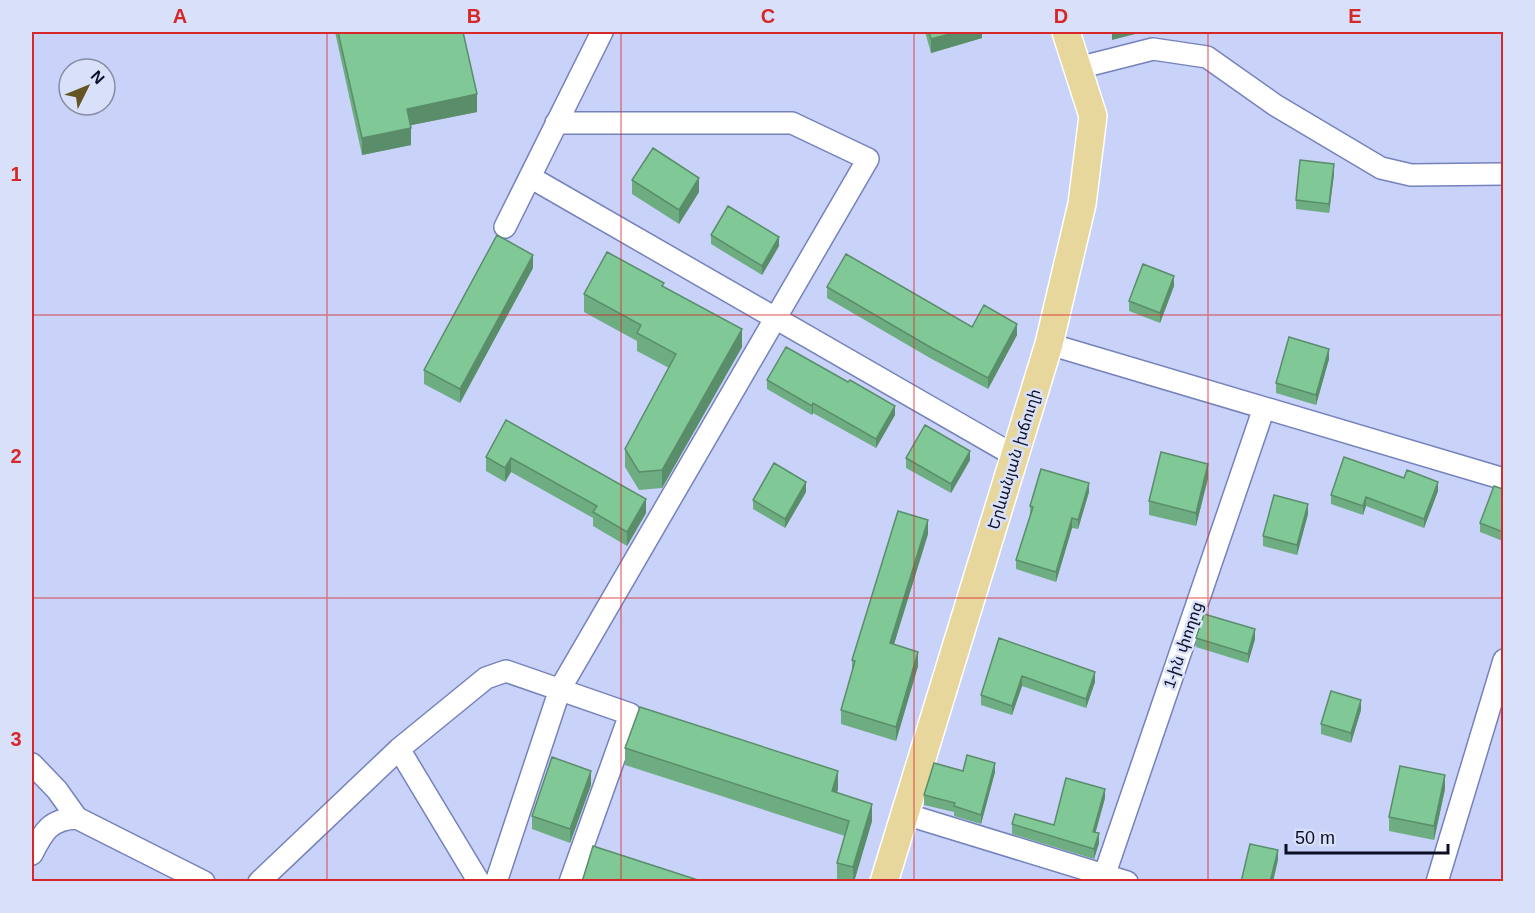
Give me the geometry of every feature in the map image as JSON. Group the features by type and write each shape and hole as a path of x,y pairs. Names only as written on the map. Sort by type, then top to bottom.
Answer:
{"main road":[{"name":"Երևանյան խճուղի","path":"884,882 1049,344 1082,204 1093,116 1066,32"}],"street":[{"path":"505,227 602,32"},
{"path":"1078,68 1153,49 1207,57 1275,105 1381,168 1411,175 1503,174"},
{"path":"496,882 560,689 868,159 792,123 556,123"},
{"path":"530,177 1015,456"},
{"path":"1049,344 1503,479"},
{"name":"1-ին փողոց","path":"1103,878 1264,408"},
{"path":"1437,882 1503,660"},
{"path":"259,882 399,750 486,678 506,671 630,714 570,882"},
{"path":"399,750 479,882"},
{"path":"32,764 57,790 77,818"},
{"path":"905,814 1103,878 1127,882"},
{"path":"32,854 43,832 54,823 65,818 77,818 204,882"}],"building":[{"path":"338,32 463,32 477,94 407,109 411,128 362,138"},
{"path":"929,32 957,32 931,39"},
{"path":"653,148 699,178 679,210 632,180"},
{"path":"1300,160 1334,164 1329,204 1296,200"},
{"path":"728,206 779,237 762,266 711,235"},
{"path":"497,235 533,255 460,389 424,370"},
{"path":"607,252 664,283 662,286 742,329 662,470 639,472 625,449 676,354 637,333 641,325 584,294"},
{"path":"846,254 972,327 984,305 1017,324 988,378 827,287"},
{"path":"1143,264 1174,276 1160,313 1129,301"},
{"path":"1289,337 1329,349 1316,395 1276,383"},
{"path":"786,347 895,406 876,439 767,380"},
{"path":"506,420 646,499 627,532 593,512 597,506 511,458 505,468 486,457"},
{"path":"925,425 970,451 951,484 906,458"},
{"path":"1161,452 1208,464 1196,513 1149,501"},
{"path":"1344,457 1404,478 1407,470 1438,482 1424,519 1366,497 1363,506 1331,495"},
{"path":"774,463 806,482 785,519 753,500"},
{"path":"1041,469 1089,483 1078,520 1072,518 1056,572 1016,560 1033,507 1030,506"},
{"path":"1494,486 1503,489 1503,532 1480,523"},
{"path":"1274,495 1308,504 1297,545 1263,536"},
{"path":"898,511 928,520 890,643 918,652 896,727 841,710 855,661 852,660"},
{"path":"1204,614 1255,629 1248,654 1196,638"},
{"path":"999,638 1095,672 1086,699 1022,676 1012,706 981,695"},
{"path":"1331,691 1361,700 1351,733 1321,724"},
{"path":"640,707 838,771 832,791 872,804 853,867 837,863 849,821 625,748"},
{"path":"967,755 995,763 981,815 954,806 955,803 924,795 934,763 963,771"},
{"path":"552,757 591,771 570,829 532,816"},
{"path":"1400,766 1445,775 1434,826 1389,817"},
{"path":"1066,778 1105,789 1093,832 1099,833 1094,849 1012,824 1015,814 1054,825"},
{"path":"1250,844 1278,850 1270,882 1241,882"},
{"path":"593,846 704,882 582,882"}]}
